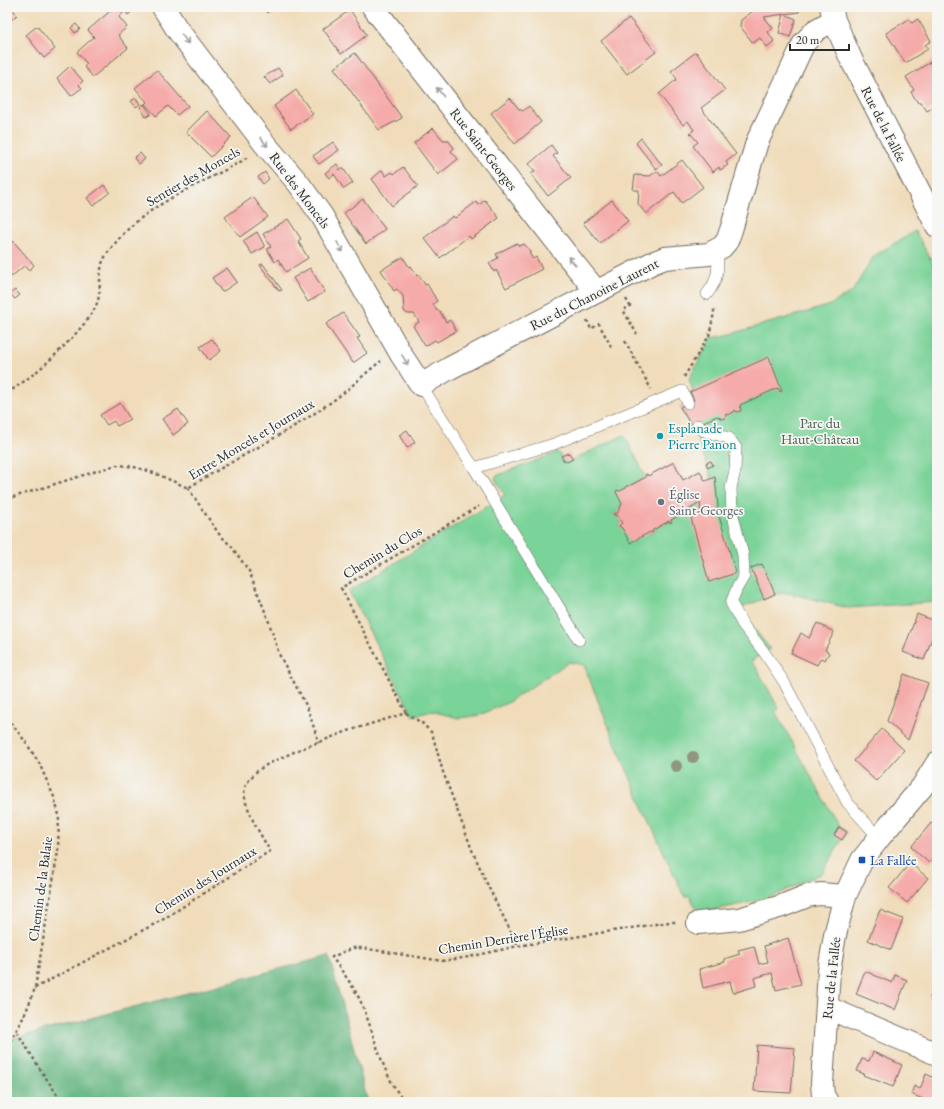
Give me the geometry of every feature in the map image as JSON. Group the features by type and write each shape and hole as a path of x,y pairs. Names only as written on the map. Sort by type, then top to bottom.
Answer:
{"street":[{"name":"Rue des Moncels","path":"163,7 177,29 264,143 299,184 322,216 398,349 421,385"},
{"name":"Rue Saint-Georges","path":"373,7 596,291"},
{"name":"Rue de la Fallée","path":"833,13 851,59 937,226"},
{"path":"717,251 722,247 729,236 757,142 804,43 833,13"},
{"name":"Rue du Chanoine Laurent","path":"421,385 450,368 635,270 658,260 678,256 709,254 717,251"},
{"name":"Rue de la Fallée","path":"827,1102 823,1095 822,1084 828,1008 829,971 835,935 845,896 862,860 922,787 937,763"},
{"path":"698,923 739,919 782,906 807,896 820,894 845,896"},
{"path":"828,1008 937,1054"}],"lane":[{"path":"706,294 714,284 717,276 717,251"},
{"path":"421,385 474,468 579,640"},
{"path":"474,468 554,444 682,391 688,403"},
{"path":"698,424 704,431 729,438 736,448 735,470 731,488 732,512 743,555 744,576 737,588 732,602 743,625 764,652 784,682 847,802 879,838"}],"path":[{"name":"Sentier des Moncels","path":"7,393 30,378 44,366 68,342 83,324 98,300 103,262 113,246 127,231 142,218 187,189 242,161 264,143"},
{"path":"682,391 683,379 708,336 714,309 706,294"},
{"path":"624,295 630,306 624,310 636,334"},
{"path":"585,317 591,328 599,324 612,348"},
{"path":"625,341 650,386"},
{"name":"Entre Moncels et Journaux","path":"7,499 116,465 132,466 158,474 188,488 307,418 336,399 366,372 398,349"},
{"path":"188,488 219,534 231,546 249,571 268,619 279,654 307,707 318,743"},
{"name":"Chemin du Clos","path":"406,713 341,588 492,499"},
{"path":"406,713 422,723 432,733 443,772 472,850 518,946"},
{"name":"Chemin des Journaux","path":"35,988 162,920 270,851 254,823 244,794 245,787 249,780 264,766 298,750 348,731 406,713"},
{"name":"Chemin de la Balaie","path":"7,718 25,741 39,763 54,797 59,815 58,851 35,988 17,1032 7,1045"},
{"name":"Chemin Derrière l'Église","path":"405,1102 397,1093 388,1077 362,1005 350,983 332,957 353,948 362,948 442,961 469,957 518,946 669,922 698,923"},
{"path":"17,1032 62,1102"}],"green space":[{"name":"Parc du Haut-Château","path":"915,231 937,271 937,602 848,608 789,593 775,594 739,609 770,649 751,661 756,667 779,709 775,711 839,827 847,832 822,873 776,895 752,902 705,912 696,907 690,896 684,896 657,839 607,723 584,665 569,662 507,703 477,716 458,718 432,711 413,716 349,591 505,495 495,479 496,476 558,452 563,460 568,462 624,435 646,477 629,486 626,486 622,504 617,514 614,513 614,515 618,516 622,523 619,526 622,528 652,533 653,530 669,521 670,523 672,522 671,520 684,513 712,479 697,438 690,428 692,427 680,407 694,400 690,392 693,391 689,379 711,338 727,335 828,306 852,292 874,256"},
{"path":"329,956 368,1102 7,1102 7,1040"}],"building":[{"path":"7,7 11,7 17,15 7,23"},
{"path":"115,7 137,7 128,15 125,11 119,17 127,27 118,35 128,48 93,77 84,67 87,64 77,52 94,37 88,30"},
{"path":"263,7 272,7 273,8 267,13"},
{"path":"770,7 770,9 800,7 799,12 764,17 773,28 768,32 774,41 767,47 760,38 753,43 740,26 741,20 757,8"},
{"path":"350,10 367,35 341,54 323,29"},
{"path":"784,14 796,19 790,37 779,33"},
{"path":"629,18 656,52 627,74 601,41"},
{"path":"909,19 912,23 918,19 931,41 925,45 928,49 905,63 886,33"},
{"path":"76,24 80,29 75,33 71,28"},
{"path":"37,26 55,49 44,58 26,35"},
{"path":"696,52 725,90 701,108 736,154 726,162 728,165 720,170 719,167 713,172 693,146 698,142 690,133 694,130 688,121 683,125 659,94 677,79 671,71"},
{"path":"355,53 402,118 379,130 334,68"},
{"path":"937,58 937,105 927,111 921,102 918,103 911,92 914,90 906,77"},
{"path":"70,66 83,81 79,85 82,88 71,96 57,78"},
{"path":"278,68 283,75 270,84 264,77"},
{"path":"157,70 188,106 177,115 168,106 156,116 145,104 147,102 135,88"},
{"path":"296,90 313,114 291,129 274,106"},
{"path":"136,98 140,104 136,107 131,101"},
{"path":"510,98 519,109 523,111 529,106 541,122 515,144 491,113"},
{"path":"144,104 151,114 146,117 140,107"},
{"path":"207,111 231,137 211,157 186,132"},
{"path":"433,128 443,140 448,140 454,148 451,151 458,159 438,175 414,143"},
{"path":"641,138 662,165 656,169 636,143"},
{"path":"333,142 339,150 319,164 313,156"},
{"path":"551,145 557,153 553,156 571,178 548,196 531,174 535,171 529,164"},
{"path":"140,153 145,159 139,164 134,158"},
{"path":"682,160 703,187 682,203 674,192 646,214 638,204 639,190 633,190 635,175 650,176 657,171 661,176"},
{"path":"337,164 340,170 343,168 353,183 344,189 334,174 329,178 325,173"},
{"path":"403,167 418,186 392,206 372,179 382,170 386,176 392,172 394,174"},
{"path":"265,172 269,179 263,184 258,177"},
{"path":"104,185 110,192 93,206 87,198"},
{"path":"253,197 268,217 240,237 225,217"},
{"path":"363,199 385,229 366,244 344,213"},
{"path":"485,200 499,218 471,239 469,236 440,258 424,238 453,216 455,218 476,202 479,205"},
{"path":"612,200 628,221 600,243 583,223"},
{"path":"288,219 301,239 298,241 308,258 286,272 278,259 275,262 267,249 271,247 263,234"},
{"path":"257,232 265,247 252,254 243,241"},
{"path":"13,241 34,265 29,271 24,266 11,277 7,267 7,246"},
{"path":"517,243 519,246 524,244 531,252 529,253 533,259 536,257 542,269 506,288 496,270 494,272 489,263 498,258 496,254"},
{"path":"403,257 417,276 419,275 425,285 427,284 437,301 433,304 437,311 439,310 446,322 450,320 456,331 437,342 435,340 425,346 413,326 419,322 414,314 408,314 404,311 403,296 397,289 394,291 381,270"},
{"path":"263,264 282,290 279,291 260,265"},
{"path":"227,268 237,282 222,292 212,278"},
{"path":"310,268 325,292 308,302 293,278"},
{"path":"15,290 20,295 15,299 10,294"},
{"path":"343,313 360,337 357,338 367,353 353,363 326,324"},
{"path":"212,339 221,351 209,360 200,347"},
{"path":"769,357 782,391 780,392 778,388 740,405 741,411 737,412 735,410 728,415 726,414 725,418 722,419 717,416 692,427 680,407 694,400 690,392"},
{"path":"120,403 130,419 117,426 114,421 107,425 100,415"},
{"path":"178,409 188,424 173,435 162,419"},
{"path":"407,430 415,442 407,448 399,435"},
{"path":"569,453 573,459 567,462 563,460 561,456"},
{"path":"711,461 713,465 708,468 706,463"},
{"name":"Église Saint-Georges","path":"674,462 683,480 700,471 705,481 715,477 719,516 736,573 709,582 691,518 701,513 700,503 671,520 672,522 670,523 669,521 653,530 652,533 650,532 630,543 622,528 619,526 622,523 618,516 614,515 614,513 617,514 622,504 616,492 617,490 620,491 626,488 626,486 629,486 646,477 645,475 647,474 648,476"},
{"path":"762,564 775,594 764,599 751,568"},
{"path":"917,614 937,622 937,640 932,638 924,660 903,652"},
{"path":"817,623 834,632 825,650 829,653 825,660 821,658 817,665 791,653 801,633 809,638"},
{"path":"904,674 928,683 908,740 887,721"},
{"path":"882,729 904,750 876,781 854,761"},
{"path":"931,823 937,828 937,854 929,863 911,847"},
{"path":"839,827 847,832 842,840 834,835"},
{"path":"910,863 928,878 907,903 889,888"},
{"path":"880,910 903,919 891,950 868,940"},
{"path":"788,938 801,984 776,990 772,973 754,978 756,986 733,993 730,981 703,988 699,969 725,962 724,959 740,954 738,950 754,946 759,964 768,962 764,946"},
{"path":"865,971 892,983 895,975 907,980 895,1010 856,994"},
{"path":"937,981 937,1001 930,998"},
{"path":"757,1045 795,1048 791,1093 754,1091"},
{"path":"873,1052 902,1065 893,1087 863,1075 864,1074 857,1071 862,1059 869,1061"},
{"path":"926,1074 937,1079 937,1102 930,1102 911,1094 914,1086 920,1089"}],"place":[{"name":"Esplanade Pierre Panon","path":"660,436"},
{"name":"Église Saint-Georges","path":"661,502"},
{"name":"La Fallée","path":"862,860"}]}
